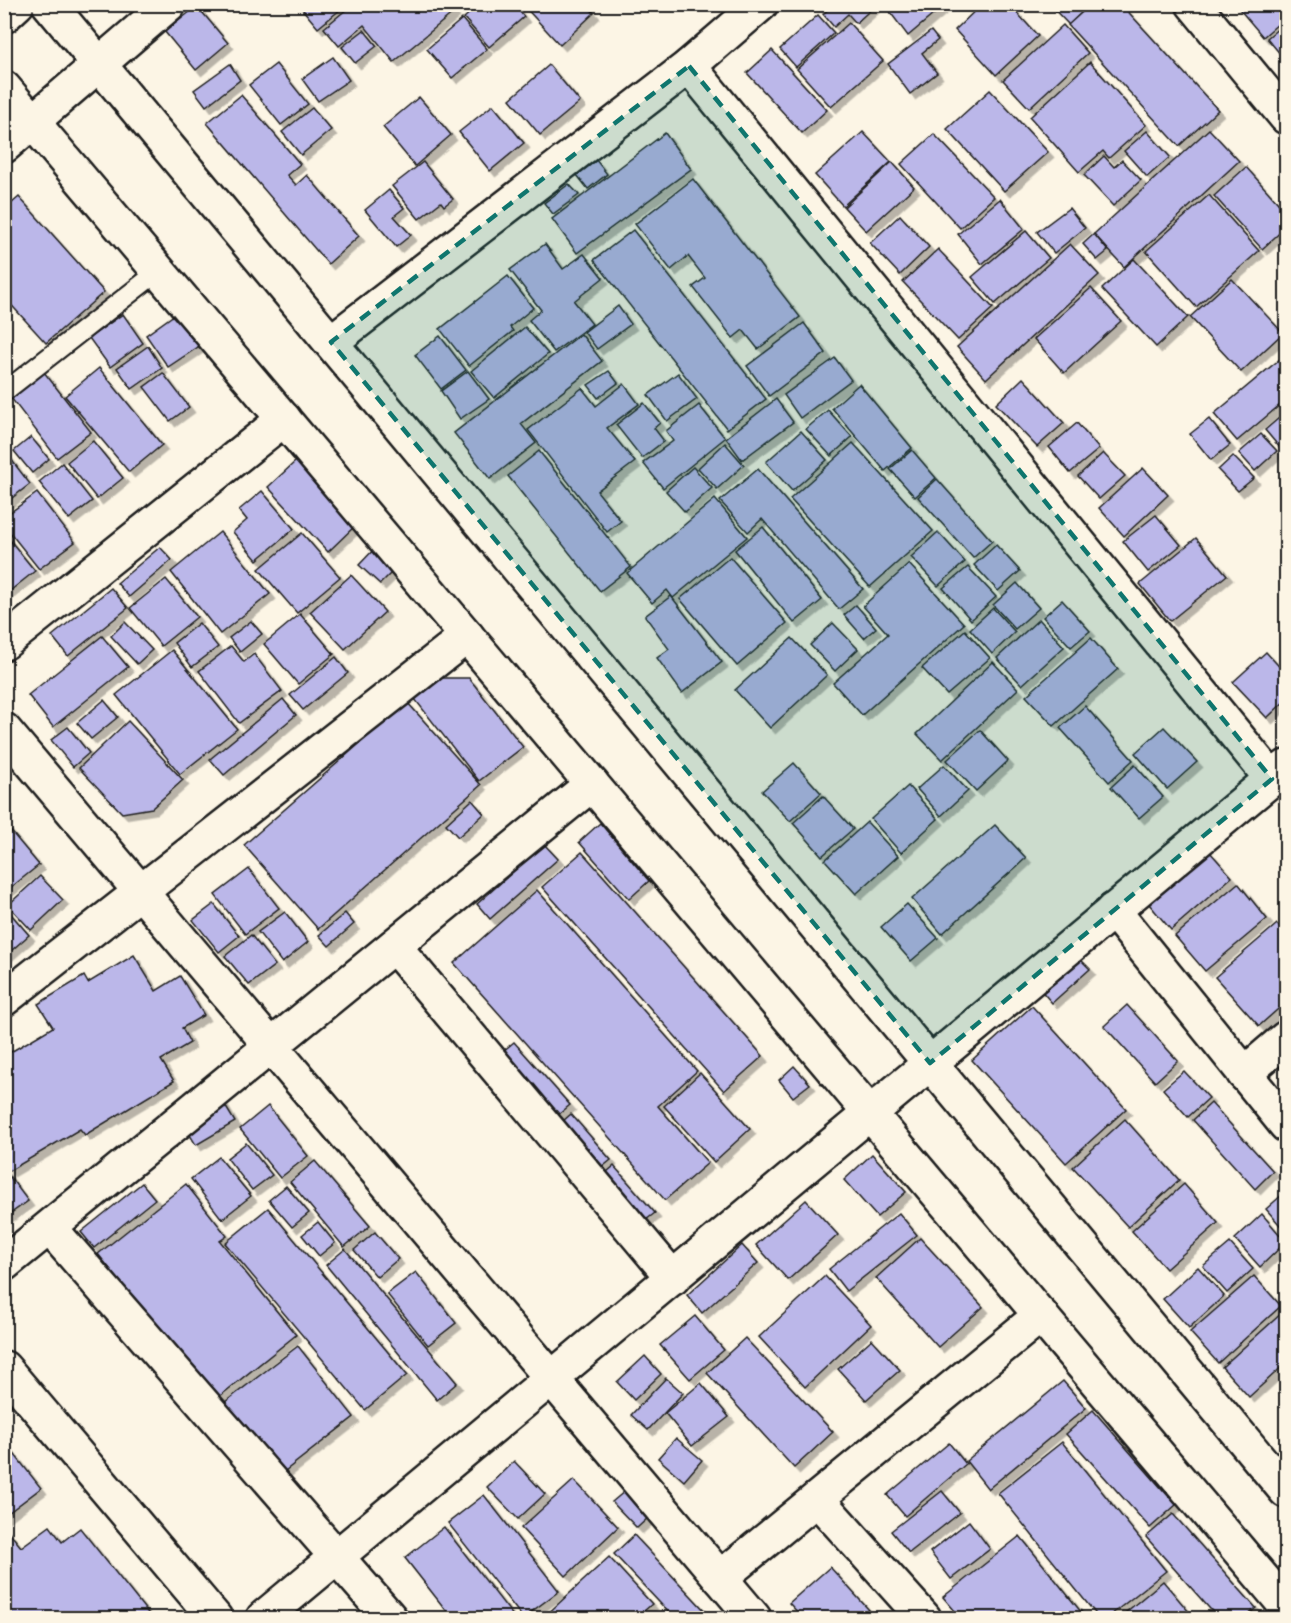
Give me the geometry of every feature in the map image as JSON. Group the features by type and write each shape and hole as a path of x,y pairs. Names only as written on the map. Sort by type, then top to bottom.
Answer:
{"street":[{"path":"4,15 17,4"},
{"path":"49,4 1287,1491"},
{"path":"4,146 169,4"},
{"path":"331,342 689,66 760,4"},
{"path":"1193,4 1287,117"},
{"path":"263,1618 1279,773 689,66"},
{"path":"4,88 1287,1606"},
{"path":"8,632 284,419"},
{"path":"4,999 467,636"},
{"path":"4,730 754,1618"},
{"path":"4,1264 592,784"},
{"path":"1113,910 1287,1125"},
{"path":"394,946 674,1278"},
{"path":"1244,1074 1287,1038"},
{"path":"50,1228 390,1618"},
{"path":"720,1578 1041,1315"},
{"path":"4,1368 215,1618"},
{"path":"817,1499 924,1618"}],"lane":[{"path":"4,392 160,270"}],"highlighted area":[{"path":"689,66 1272,779 930,1063 331,342"}],"building":[{"path":"298,4 347,4 318,28"},
{"path":"353,4 448,4 454,12 394,62 364,25 339,46 324,28"},
{"path":"480,4 514,4 524,17 489,47 464,18"},
{"path":"522,4 586,4 594,13 560,45"},
{"path":"835,4 877,4 856,23 848,14 834,27 823,14"},
{"path":"884,4 946,4 908,36"},
{"path":"982,4 1009,4 1038,36 996,75 955,30"},
{"path":"1049,4 1090,4 1069,25"},
{"path":"1091,4 1121,4 1218,110 1179,146 1068,25"},
{"path":"1235,4 1286,4 1286,17 1263,37"},
{"path":"197,6 228,43 196,70 165,32"},
{"path":"818,15 834,33 796,67 780,49"},
{"path":"462,19 487,49 452,78 427,49"},
{"path":"1286,22 1286,61 1267,38"},
{"path":"849,23 883,61 831,107 797,69"},
{"path":"1063,25 1088,53 1029,108 1003,80"},
{"path":"364,30 377,46 355,63 342,47"},
{"path":"931,31 938,40 922,53 937,73 910,94 888,64"},
{"path":"772,50 827,110 802,133 747,73"},
{"path":"333,57 349,80 318,101 302,79"},
{"path":"1090,62 1146,125 1109,158 1103,151 1079,172 1030,117"},
{"path":"230,64 240,80 206,106 194,90"},
{"path":"276,64 308,104 281,125 249,85"},
{"path":"549,65 580,102 540,135 510,99"},
{"path":"990,90 1048,152 1004,191 947,129"},
{"path":"241,95 300,164 287,175 296,185 307,175 359,236 328,264 207,123"},
{"path":"419,97 451,135 415,166 383,127"},
{"path":"493,105 524,143 490,171 459,132"},
{"path":"312,108 331,130 301,155 282,132"},
{"path":"1209,129 1239,161 1124,267 1094,234"},
{"path":"1147,131 1170,157 1147,177 1124,151"},
{"path":"863,132 891,162 843,206 815,175"},
{"path":"665,133 691,169 577,253 552,219"},
{"path":"934,134 994,197 960,228 901,164"},
{"path":"1104,156 1114,167 1122,160 1141,180 1113,206 1084,175"},
{"path":"596,160 607,174 588,189 577,175"},
{"path":"423,162 453,199 444,206 441,202 419,219 392,186"},
{"path":"892,162 914,187 866,231 844,207"},
{"path":"1246,167 1286,212 1286,227 1262,249 1214,196"},
{"path":"693,179 800,317 758,349 743,330 733,338 693,287 705,278 688,256 671,270 635,224"},
{"path":"569,184 579,195 553,214 544,203"},
{"path":"389,190 404,208 394,216 411,235 396,247 365,210"},
{"path":"1209,195 1259,251 1196,307 1146,251"},
{"path":"19,197 104,292 46,343 4,297 4,210"},
{"path":"1000,199 1024,229 982,264 958,234"},
{"path":"1069,208 1085,228 1054,253 1037,232"},
{"path":"900,215 929,247 900,275 870,243"},
{"path":"633,230 766,399 727,429 594,260"},
{"path":"1026,231 1049,258 995,304 972,277"},
{"path":"1094,234 1108,251 1097,260 1083,244"},
{"path":"545,244 563,269 584,254 603,278 574,301 592,324 554,352 529,320 541,310 510,270"},
{"path":"1070,244 1099,275 986,379 957,347"},
{"path":"938,249 993,308 958,340 903,282"},
{"path":"1134,259 1188,317 1156,347 1102,289"},
{"path":"508,276 533,308 510,327 513,331 469,366 440,329"},
{"path":"1232,279 1283,333 1241,372 1190,317"},
{"path":"1091,288 1121,321 1064,373 1034,339"},
{"path":"618,306 631,324 597,349 584,332"},
{"path":"178,312 201,345 168,367 146,335"},
{"path":"123,314 143,343 110,367 89,338"},
{"path":"804,323 826,353 769,396 747,366"},
{"path":"525,327 548,354 494,398 471,371"},
{"path":"581,334 602,361 521,424 536,443 490,479 454,433"},
{"path":"440,336 466,370 441,389 415,355"},
{"path":"148,346 162,368 132,389 117,368"},
{"path":"1286,354 1286,400 1237,441 1214,414"},
{"path":"835,358 851,380 800,418 784,395"},
{"path":"99,368 162,445 129,472 65,396"},
{"path":"468,371 489,399 460,419 441,391"},
{"path":"609,371 618,383 598,398 588,385"},
{"path":"44,372 91,432 57,458 11,398"},
{"path":"163,373 189,407 170,421 144,387"},
{"path":"678,373 697,399 667,421 648,395"},
{"path":"1023,378 1064,423 1037,447 996,404"},
{"path":"624,384 639,404 607,428 635,462 597,491 621,521 607,532 528,430 582,388 596,406"},
{"path":"859,384 912,448 885,471 832,408"},
{"path":"776,399 793,422 742,460 726,438"},
{"path":"644,403 660,423 654,428 664,441 642,458 616,425"},
{"path":"699,405 725,438 663,488 643,463 673,441 666,431"},
{"path":"828,410 852,437 831,456 806,429"},
{"path":"1286,412 1286,455 1265,430"},
{"path":"1209,419 1230,445 1211,460 1190,434"},
{"path":"1077,423 1099,449 1070,473 1049,447"},
{"path":"801,431 827,460 792,491 766,462"},
{"path":"1261,434 1277,451 1255,471 1239,453"},
{"path":"31,437 49,459 32,473 14,451"},
{"path":"93,441 123,478 97,499 67,462"},
{"path":"725,443 744,465 717,489 698,468"},
{"path":"853,443 933,531 870,587 790,499"},
{"path":"912,450 936,478 915,497 890,469"},
{"path":"539,451 631,567 600,591 508,476"},
{"path":"1103,453 1125,476 1099,499 1078,476"},
{"path":"7,454 30,484 4,504 4,456"},
{"path":"1233,456 1254,478 1238,491 1218,470"},
{"path":"296,461 356,525 328,552 268,487"},
{"path":"62,463 92,501 69,519 39,482"},
{"path":"693,467 712,488 685,512 666,491"},
{"path":"1143,468 1168,495 1124,536 1099,508"},
{"path":"758,469 863,589 839,609 762,519 748,532 720,501"},
{"path":"937,479 992,541 973,558 918,497"},
{"path":"262,491 294,529 257,560 233,532 247,520 239,510"},
{"path":"37,493 75,542 39,569 4,525 4,517"},
{"path":"715,499 747,537 673,598 667,590 652,603 627,573"},
{"path":"1156,515 1181,545 1148,572 1123,541"},
{"path":"763,527 822,600 794,623 735,550"},
{"path":"220,532 270,594 220,634 171,572"},
{"path":"938,532 965,562 938,586 911,557"},
{"path":"4,533 35,571 6,594 4,592"},
{"path":"302,533 340,577 297,613 259,569"},
{"path":"1196,538 1227,575 1170,621 1140,584"},
{"path":"378,545 399,565 380,584 359,565"},
{"path":"996,545 1020,571 998,591 974,565"},
{"path":"160,547 172,560 129,597 117,583"},
{"path":"730,557 787,623 737,666 680,599"},
{"path":"909,564 964,624 862,715 833,683 888,634 863,606"},
{"path":"968,567 996,597 971,620 943,588"},
{"path":"351,575 385,612 345,649 310,612"},
{"path":"166,579 197,617 161,646 130,608"},
{"path":"1017,583 1039,608 1015,629 993,605"},
{"path":"111,588 128,608 68,656 52,636"},
{"path":"671,596 722,662 682,693 657,658 669,649 645,616"},
{"path":"1062,600 1090,631 1071,647 1043,617"},
{"path":"856,605 876,628 864,638 844,615"},
{"path":"993,608 1015,632 992,654 970,629"},
{"path":"300,614 334,654 298,684 264,644"},
{"path":"1039,619 1064,647 1022,685 997,658"},
{"path":"251,621 262,634 240,652 229,638"},
{"path":"125,622 152,650 137,664 111,636"},
{"path":"199,623 218,647 192,667 174,643"},
{"path":"833,623 858,649 835,671 810,645"},
{"path":"965,630 990,658 947,695 922,668"},
{"path":"102,636 128,667 53,727 28,695"},
{"path":"792,638 827,675 770,728 735,690"},
{"path":"1091,638 1118,669 1054,726 1026,696"},
{"path":"231,646 244,662 254,654 282,691 239,723 199,671"},
{"path":"172,650 237,729 180,774 116,695"},
{"path":"1266,652 1286,674 1286,700 1267,718 1233,682"},
{"path":"336,657 348,673 303,710 290,695"},
{"path":"993,662 1018,689 942,760 917,734"},
{"path":"440,678 469,678 523,747 479,781 414,698"},
{"path":"283,699 296,715 224,775 210,759"},
{"path":"104,700 118,717 91,739 77,723"},
{"path":"407,702 481,785 318,929 244,845"},
{"path":"1085,706 1133,760 1109,782 1060,728"},
{"path":"128,721 183,780 152,808 122,813 79,768"},
{"path":"68,727 89,753 73,767 51,740"},
{"path":"1164,727 1197,762 1167,789 1135,753"},
{"path":"980,730 1008,761 976,791 947,760"},
{"path":"794,763 821,793 790,821 762,791"},
{"path":"944,765 968,791 941,816 917,789"},
{"path":"1135,765 1163,797 1139,818 1111,787"},
{"path":"908,786 938,819 901,853 871,819"},
{"path":"823,796 853,829 822,856 793,823"},
{"path":"472,800 484,814 458,837 446,824"},
{"path":"867,822 898,856 856,894 825,860"},
{"path":"4,823 39,865 4,893"},
{"path":"600,823 649,881 629,899 579,842"},
{"path":"995,825 1026,858 942,934 912,899"},
{"path":"544,844 558,859 490,919 477,904"},
{"path":"582,852 763,1056 724,1091 542,887"},
{"path":"1210,852 1232,877 1171,930 1149,904"},
{"path":"249,869 279,908 245,934 215,895"},
{"path":"40,876 63,900 31,930 8,905"},
{"path":"1238,883 1267,919 1205,971 1175,936"},
{"path":"537,890 697,1071 658,1106 708,1163 665,1200 454,963"},
{"path":"214,904 239,936 219,952 193,920"},
{"path":"907,904 938,938 911,961 881,927"},
{"path":"4,906 29,935 4,957"},
{"path":"285,912 308,942 282,963 258,932"},
{"path":"345,913 354,924 329,946 319,935"},
{"path":"1277,924 1286,936 1286,1002 1259,1026 1215,977"},
{"path":"251,935 275,965 249,985 225,956"},
{"path":"1075,954 1090,969 1052,1003 1038,987"},
{"path":"134,955 156,991 180,976 204,1015 182,1028 190,1043 161,1060 174,1081 85,1135 80,1129 9,1171 4,1164 4,1056 53,1027 38,1004 84,976 88,983"},
{"path":"1127,1005 1178,1061 1155,1082 1104,1026"},
{"path":"1032,1006 1126,1109 1066,1163 972,1060"},
{"path":"514,1042 570,1105 552,1120 496,1057"},
{"path":"794,1066 810,1084 793,1097 779,1080"},
{"path":"1184,1071 1209,1098 1188,1117 1163,1089"},
{"path":"700,1073 750,1129 714,1162 664,1106"},
{"path":"221,1099 235,1122 196,1145 182,1122"},
{"path":"1211,1103 1273,1171 1255,1189 1193,1120"},
{"path":"268,1106 308,1156 280,1178 240,1129"},
{"path":"571,1114 611,1160 595,1173 555,1128"},
{"path":"1125,1119 1179,1180 1128,1227 1073,1167"},
{"path":"246,1143 272,1175 252,1190 227,1158"},
{"path":"872,1154 906,1192 877,1217 844,1180"},
{"path":"219,1157 251,1196 222,1219 191,1179"},
{"path":"315,1161 370,1226 344,1247 290,1182"},
{"path":"614,1166 655,1213 642,1223 601,1177"},
{"path":"4,1169 28,1201 4,1218"},
{"path":"142,1183 155,1199 94,1248 81,1232"},
{"path":"186,1184 227,1236 220,1241 296,1335 215,1400 98,1254"},
{"path":"1184,1184 1218,1223 1166,1269 1132,1231"},
{"path":"286,1186 309,1213 292,1227 269,1200"},
{"path":"1283,1194 1286,1198 1286,1232 1266,1209"},
{"path":"806,1200 838,1235 788,1280 756,1245"},
{"path":"268,1208 407,1375 365,1410 225,1243"},
{"path":"899,1213 917,1235 846,1291 829,1269"},
{"path":"1262,1214 1286,1242 1260,1267 1235,1239"},
{"path":"318,1222 335,1243 319,1256 302,1235"},
{"path":"375,1232 398,1259 377,1277 354,1250"},
{"path":"920,1238 983,1307 938,1347 876,1278"},
{"path":"1230,1243 1253,1269 1227,1293 1203,1266"},
{"path":"742,1245 758,1263 702,1313 687,1295"},
{"path":"345,1249 457,1383 437,1400 326,1265"},
{"path":"1198,1267 1224,1296 1189,1328 1163,1299"},
{"path":"416,1272 456,1323 428,1345 387,1294"},
{"path":"825,1276 871,1325 805,1387 759,1337"},
{"path":"1254,1276 1281,1306 1218,1363 1190,1332"},
{"path":"1283,1312 1286,1316 1286,1363 1249,1397 1222,1367"},
{"path":"695,1316 724,1350 690,1379 660,1345"},
{"path":"745,1338 833,1432 794,1468 707,1373"},
{"path":"872,1339 900,1370 866,1400 838,1369"},
{"path":"298,1346 354,1417 276,1478 220,1406"},
{"path":"645,1356 661,1374 634,1400 617,1382"},
{"path":"666,1378 683,1393 648,1430 631,1415"},
{"path":"1063,1381 1086,1408 988,1489 966,1461"},
{"path":"701,1383 729,1417 692,1446 665,1413"},
{"path":"1093,1410 1176,1505 1150,1528 1066,1434"},
{"path":"676,1438 702,1460 684,1481 658,1458"},
{"path":"4,1441 41,1488 4,1516"},
{"path":"1062,1442 1166,1571 1107,1618 1099,1618 998,1493"},
{"path":"949,1443 966,1464 905,1516 887,1495"},
{"path":"514,1461 545,1494 518,1519 487,1487"},
{"path":"574,1480 618,1527 566,1576 521,1528"},
{"path":"625,1491 649,1517 637,1528 612,1502"},
{"path":"942,1491 960,1513 909,1553 891,1531"},
{"path":"484,1495 559,1591 523,1618 448,1523"},
{"path":"1173,1514 1256,1608 1245,1618 1218,1618 1146,1537"},
{"path":"969,1521 990,1549 951,1579 930,1552"},
{"path":"4,1526 21,1547 50,1526 62,1542 80,1528 152,1618 4,1618"},
{"path":"444,1527 514,1617 452,1618 405,1558"},
{"path":"634,1535 707,1613 701,1618 674,1618 614,1554"},
{"path":"1020,1536 1086,1618 961,1618 943,1597"},
{"path":"609,1557 652,1604 636,1618 543,1618"},
{"path":"830,1567 869,1610 860,1618 803,1618 789,1603"},
{"path":"1163,1581 1190,1613 1183,1618 1119,1618"}]}
